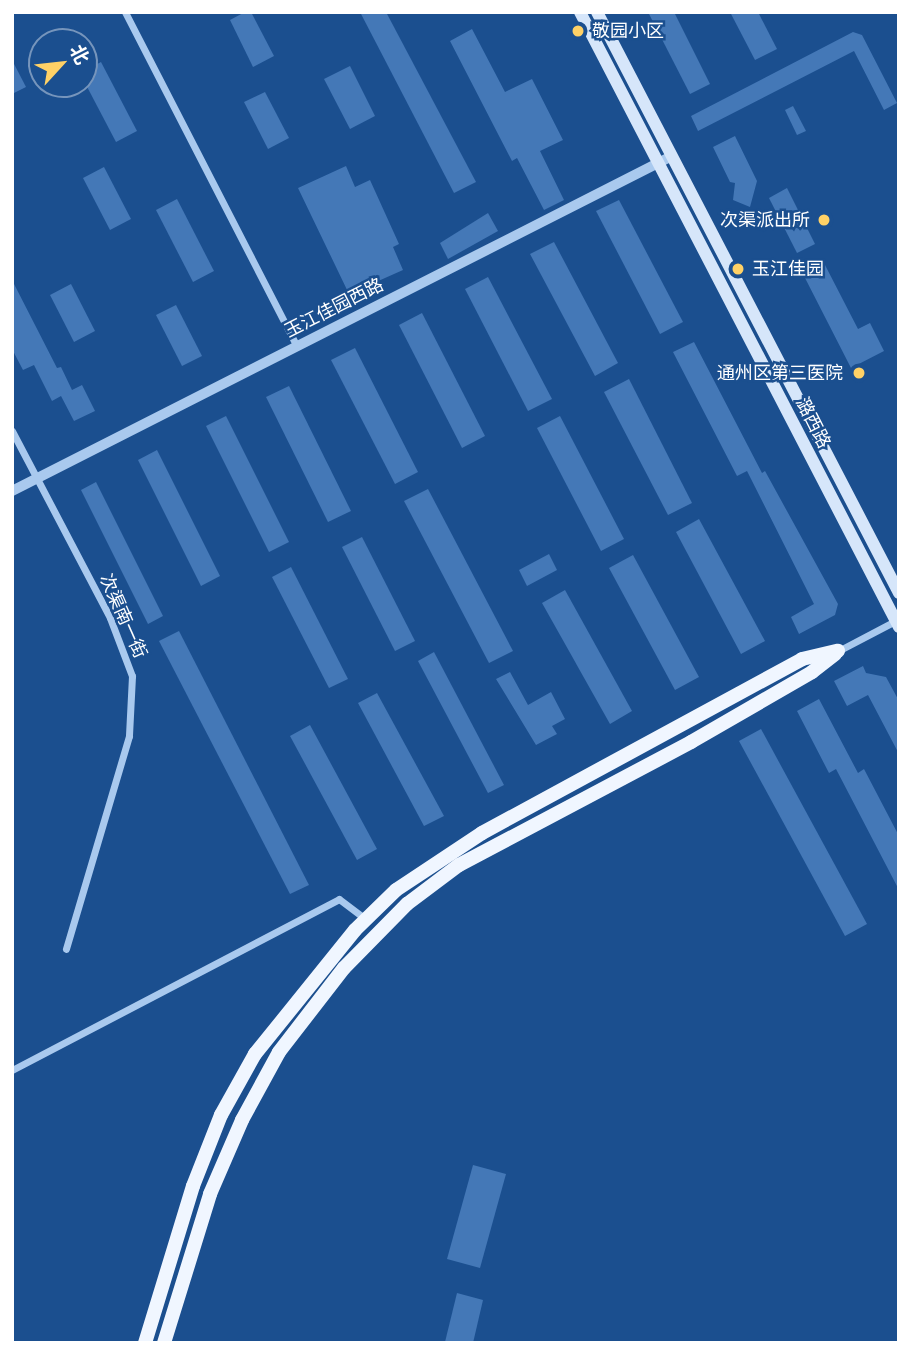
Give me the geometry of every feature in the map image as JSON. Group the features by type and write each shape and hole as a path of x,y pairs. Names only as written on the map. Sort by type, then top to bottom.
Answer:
{"main road":[{"name":"潞西路","path":"580,12 898,622"},
{"name":"潞西路","path":"597,12 899,593"},
{"path":"145,1343 193,1186 221,1115 271,1033 316,973 366,919 396,890 482,833 802,659 838,651"},
{"path":"164,1343 210,1194 242,1120 279,1052 344,968 407,904 459,866 691,742 812,672 838,651"}],"street":[{"path":"125,12 297,346"},
{"name":"玉江佳园西路","path":"12,491 671,156"},
{"name":"次渠南一街","path":"12,431 110,618 132,676 129,736 66,949"},
{"path":"838,651 898,622"},
{"path":"12,1070 339,899 366,919"}],"building":[{"path":"245,12 251,12 274,56 253,67 230,20"},
{"path":"360,12 386,12 476,182 454,193"},
{"path":"648,12 674,12 710,84 690,94"},
{"path":"730,12 758,12 777,49 755,60"},
{"path":"472,29 505,92 532,79 563,140 540,151 564,200 544,210 517,158 512,161 450,41"},
{"path":"853,32 862,35 897,103 884,110 854,51 698,131 691,116"},
{"path":"12,60 26,87 12,94"},
{"path":"101,62 137,131 116,142 93,98 98,98 98,64"},
{"path":"350,66 375,116 350,129 324,79"},
{"path":"265,92 289,138 268,149 244,102"},
{"path":"793,106 806,131 797,135 785,110"},
{"path":"735,136 757,181 750,207 733,200 735,183 730,182 713,147"},
{"path":"346,166 355,187 370,180 399,244 393,247 403,270 349,294 298,188"},
{"path":"104,167 131,219 110,230 83,178"},
{"path":"787,188 815,244 797,253 769,198"},
{"path":"177,199 214,271 193,282 156,210"},
{"path":"619,200 683,322 660,334 596,211"},
{"path":"488,213 498,231 448,259 440,243"},
{"path":"554,242 618,363 595,376 530,254"},
{"path":"825,265 858,329 870,323 884,351 851,368 804,276"},
{"path":"488,277 552,399 528,411 465,289"},
{"path":"12,280 57,368 61,367 72,390 82,385 95,411 74,421 61,396 52,401 34,365 23,370 12,349"},
{"path":"71,284 95,331 74,342 50,295"},
{"path":"176,305 202,356 182,366 156,315"},
{"path":"422,313 485,436 462,448 399,325"},
{"path":"694,342 762,473 765,471 838,604 835,615 799,634 791,617 814,604 747,471 737,476 673,352"},
{"path":"355,348 418,472 395,484 331,360"},
{"path":"629,379 692,503 668,515 604,392"},
{"path":"289,386 351,511 328,522 266,397"},
{"path":"226,416 289,542 269,552 206,426"},
{"path":"560,416 624,539 601,551 537,428"},
{"path":"157,450 220,576 201,586 138,460"},
{"path":"96,482 163,616 148,624 81,490"},
{"path":"428,489 513,651 489,663 404,501"},
{"path":"699,519 765,641 741,654 676,532"},
{"path":"362,537 415,641 395,651 342,547"},
{"path":"549,554 557,570 527,586 519,570"},
{"path":"633,555 699,677 675,690 609,568"},
{"path":"291,567 348,679 329,688 272,577"},
{"path":"565,590 632,711 610,724 542,603"},
{"path":"179,631 309,885 290,894 159,641"},
{"path":"434,652 504,785 488,793 418,661"},
{"path":"863,666 866,673 886,677 899,701 899,754 868,695 847,706 834,681"},
{"path":"510,672 528,705 551,692 565,719 552,726 557,734 536,745 496,679"},
{"path":"377,693 444,816 424,826 358,703"},
{"path":"819,699 858,773 864,769 899,836 899,890 836,769 829,773 797,711"},
{"path":"310,725 377,849 357,860 290,736"},
{"path":"761,729 867,924 845,936 739,741"},
{"path":"473,1165 506,1174 480,1268 447,1259"},
{"path":"457,1293 483,1300 473,1343 445,1342"}],"place":[{"name":"敬园小区","path":"578,31"},
{"name":"次渠派出所","path":"824,220"},
{"name":"玉江佳园","path":"738,269"},
{"name":"通州区第三医院","path":"859,373"}]}
